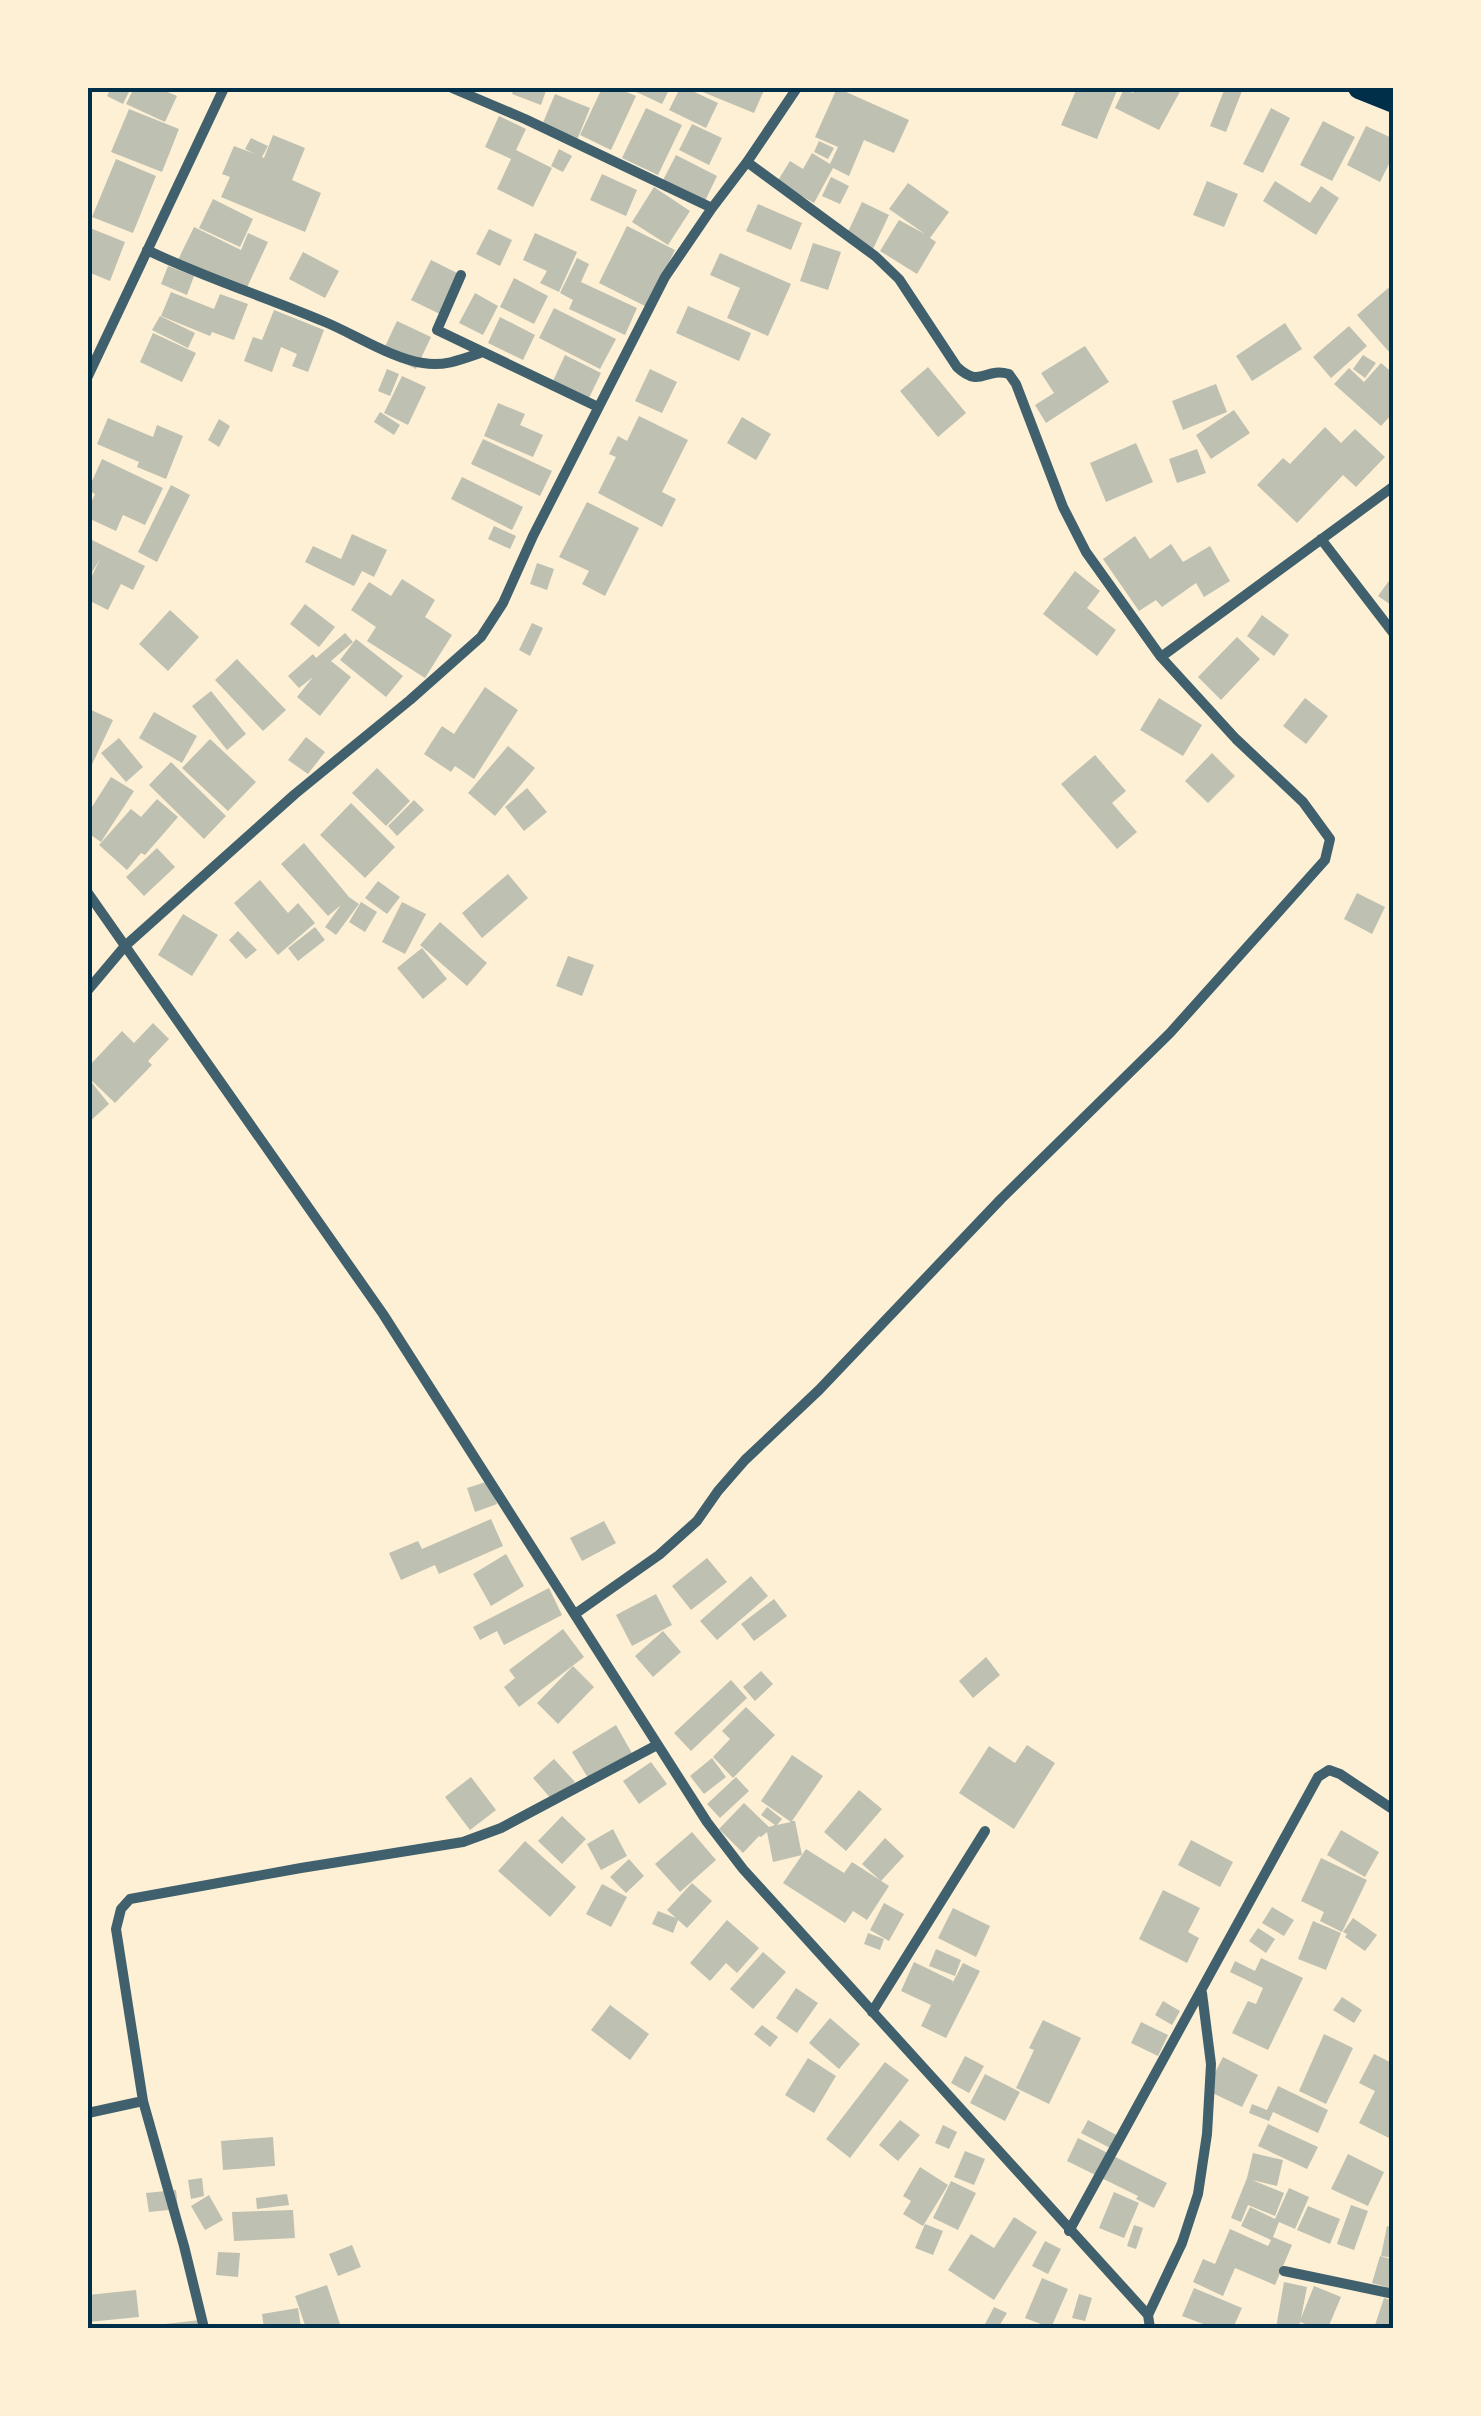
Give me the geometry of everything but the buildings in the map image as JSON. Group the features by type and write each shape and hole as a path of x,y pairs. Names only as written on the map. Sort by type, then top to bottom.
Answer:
{"main road":[{"path":"1360,88 1394,102"}],"street":[{"path":"88,376 224,88"},
{"path":"452,88 712,208"},
{"path":"88,990 125,946 295,794 481,637 502,603 664,277 747,162 792,89"},
{"path":"575,1614 659,1555 698,1520 746,1460 819,1390 1000,1199 1170,1033 1325,860 1330,839 1303,802 1236,738 1161,657 1086,552 1073,530 1009,374 998,371 976,378 967,376 956,367 899,279 875,256 747,162"},
{"path":"147,250 422,364 449,364 483,352"},
{"path":"462,275 437,330 598,407"},
{"path":"1161,657 1394,486"},
{"path":"1321,539 1394,634"},
{"path":"88,893 383,1314 657,1746 742,1869 1148,2315"},
{"path":"204,2328 143,2101 116,1929 120,1908 130,1899 463,1842 501,1828 657,1746"},
{"path":"1069,2231 1318,1778 1328,1770 1340,1774 1394,1810"},
{"path":"872,2012 985,1831"},
{"path":"1150,2328 1148,2315 1182,2244 1198,2194 1207,2134 1210,2064 1202,1990"},
{"path":"88,2113 143,2101"},
{"path":"1284,2271 1394,2294"}]}
